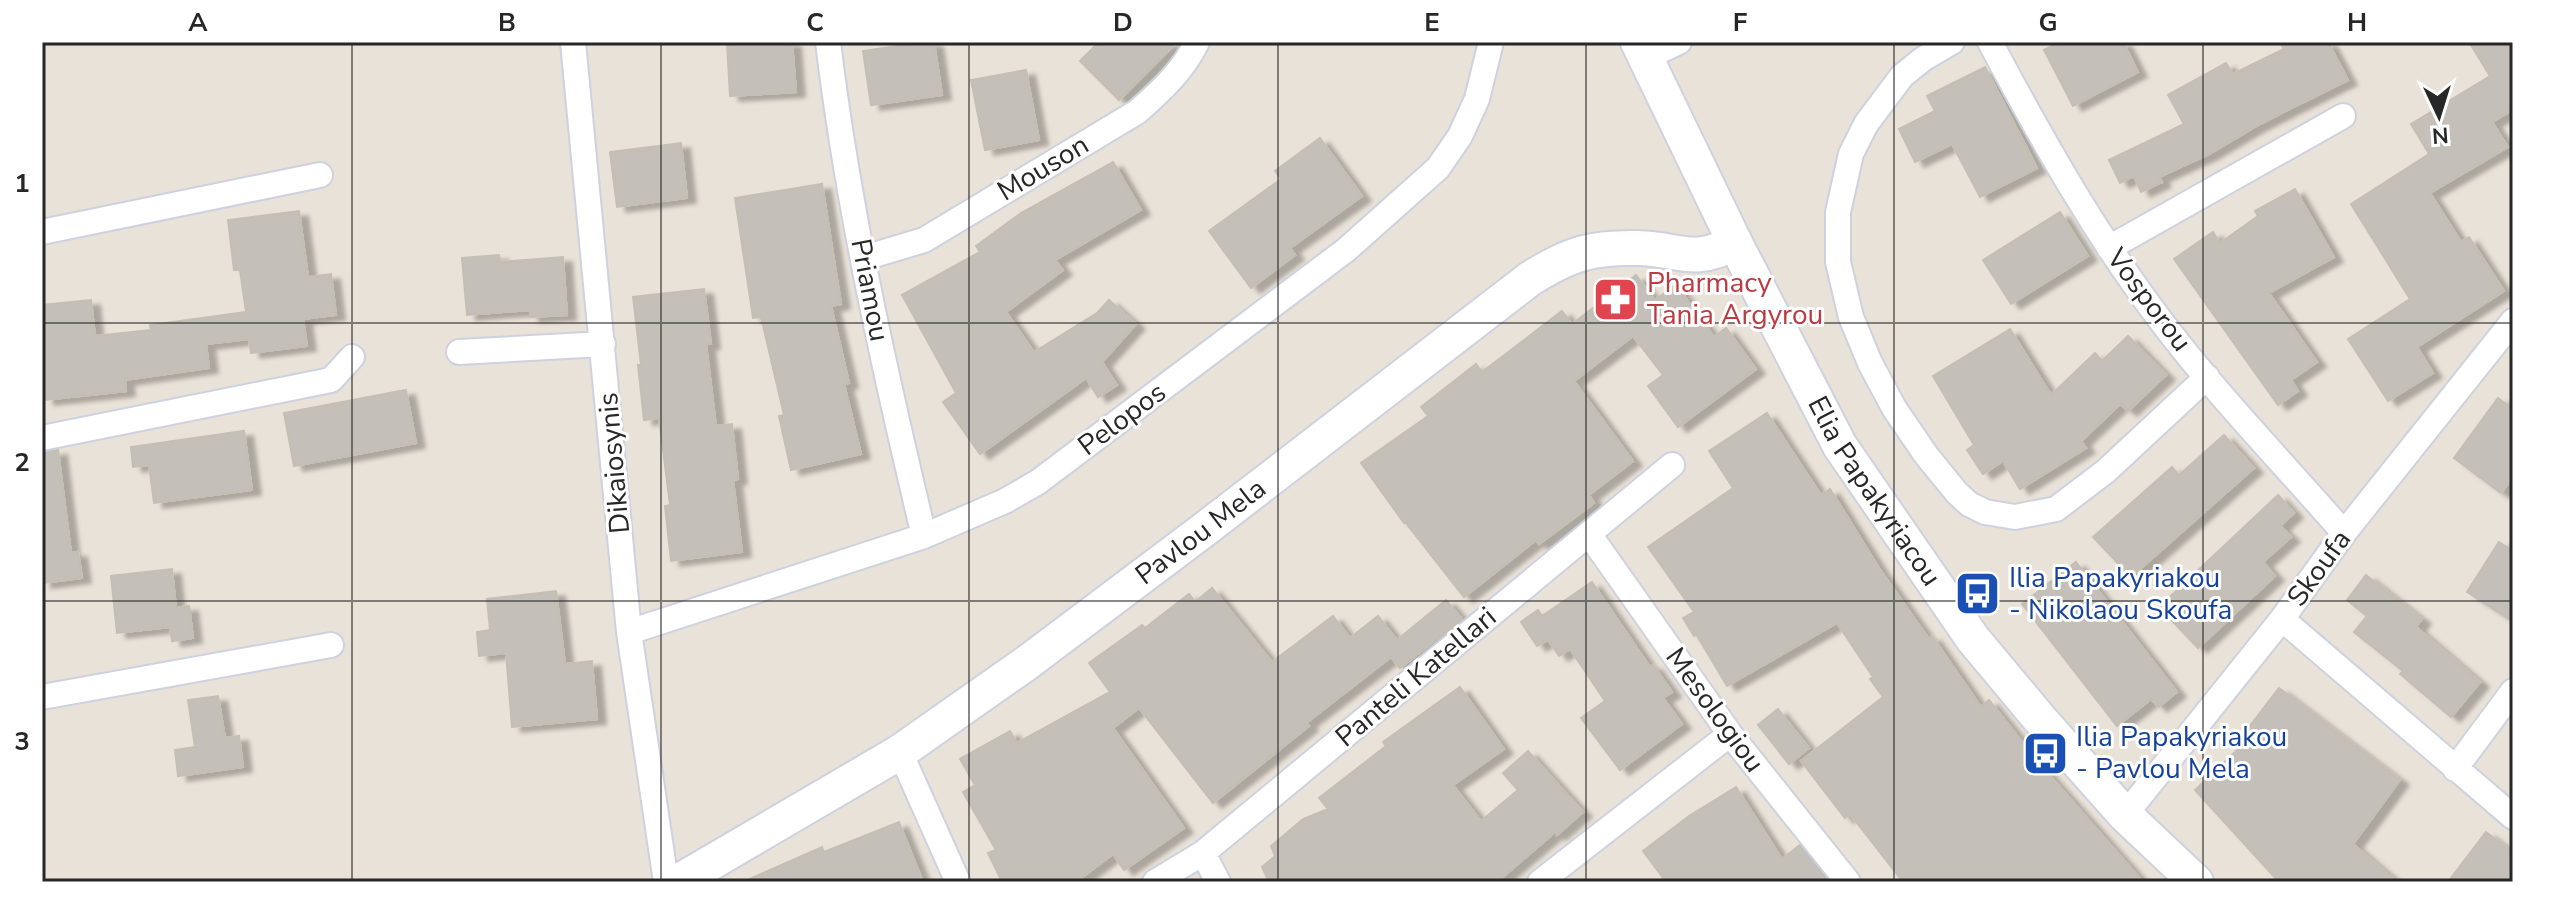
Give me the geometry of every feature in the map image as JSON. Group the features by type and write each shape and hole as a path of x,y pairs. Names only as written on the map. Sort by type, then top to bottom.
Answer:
{"street":[{"name":"Dikaiosynis","path":"573,42 629,632 666,882"},
{"name":"Priamou","path":"828,42 850,190 894,408 924,536"},
{"name":"Mouson","path":"864,258 924,240 1137,112 1161,91 1188,60 1197,42"},
{"name":"Pelopos","path":"629,632 924,536 1005,501 1038,482 1346,250 1438,168 1460,136 1477,99 1491,42"},
{"path":"1641,50 1679,42"},
{"path":"1952,42 1902,76 1866,124 1851,154 1838,212 1838,262 1851,317 1870,363 1894,408 1926,455 1957,493 1985,512 2015,517 2056,509 2106,471 2207,377"},
{"name":"Vosporou","path":"1990,42 2044,144 2109,248 2162,322 2344,533"},
{"name":"Elia Papakyriacou","path":"1641,50 1735,243 1840,446 1973,639 2125,815 2196,882"},
{"path":"2109,248 2343,116"},
{"path":"42,232 320,175"},
{"name":"Pavlou Mela","path":"678,882 900,752 1028,662 1531,278 1572,255 1587,251 1640,248 1692,256 1715,253 1735,243"},
{"name":"Skoufa","path":"2125,815 2282,619 2344,533 2513,321"},
{"path":"459,352 603,344"},
{"path":"42,438 331,380 352,357"},
{"name":"Panteli Katellari","path":"1155,882 1203,853 1672,465"},
{"name":"Mesologiou","path":"1589,534 1730,734 1848,882"},
{"path":"2282,619 2513,817"},
{"path":"42,697 331,645"},
{"path":"2455,769 2513,691"},
{"path":"1540,882 1730,734"},
{"path":"900,752 958,882"},
{"path":"1203,853 1218,882"}],"building":[{"path":"727,42 792,42 796,92 730,96"},
{"path":"934,42 942,95 871,105 863,51"},
{"path":"1099,42 1177,42 1119,100 1080,61"},
{"path":"2060,42 2123,42 2138,72 2073,106 2044,50"},
{"path":"2280,42 2328,42 2348,80 2159,177 2162,182 2141,192 2134,176 2120,183 2109,160 2184,124 2168,95 2226,63 2233,74 2284,49"},
{"path":"2469,42 2513,42 2513,114 2511,111 2492,122 2508,147 2430,193 2461,242 2469,237 2504,291 2417,347 2433,373 2388,401 2348,339 2410,299 2351,204 2429,154 2411,124 2490,76"},
{"path":"1985,67 2037,168 1980,197 1952,144 1915,162 1899,129 1935,111 1927,96"},
{"path":"1026,70 1039,140 985,150 971,80"},
{"path":"1320,138 1362,196 1290,248 1295,255 1251,288 1209,231 1281,179 1275,171"},
{"path":"681,143 687,198 617,207 610,152"},
{"path":"1113,162 1141,210 1055,260 1063,270 1006,312 1034,352 1097,313 1109,300 1136,324 1102,362 1117,385 1098,397 1086,378 980,454 943,402 956,393 902,295 980,252 976,246 1021,213"},
{"path":"822,184 841,304 831,306 849,383 844,384 861,454 791,470 779,416 784,415 761,317 753,318 735,198"},
{"path":"2295,189 2334,257 2269,293 2317,362 2291,380 2298,391 2278,405 2174,259 2213,232 2220,243 2258,216 2255,211"},
{"path":"299,211 308,277 331,274 336,315 303,319 307,346 251,353 249,339 206,344 209,368 125,380 126,391 45,400 42,305 91,300 95,336 151,330 150,325 246,312 240,270 234,270 228,220"},
{"path":"2060,212 2088,256 2011,304 1983,260"},
{"path":"499,255 500,262 563,257 567,315 530,317 530,310 467,315 462,258"},
{"path":"1636,275 1655,300 1676,285 1714,337 1726,328 1756,369 1678,427 1648,386 1663,375 1633,336 1574,381 1633,461 1589,495 1594,503 1539,544 1536,540 1464,597 1404,523 1361,463 1428,416 1421,407 1476,364 1482,372 1562,311 1572,324"},
{"path":"704,289 711,344 706,344 716,426 732,424 738,479 733,480 742,552 671,561 665,506 670,505 659,418 644,420 633,297"},
{"path":"2010,329 2051,395 2095,353 2102,361 2128,336 2166,375 2128,411 2120,404 2081,441 2086,448 2020,489 2003,461 1983,474 1967,450 1974,445 1933,376"},
{"path":"406,390 416,443 294,466 284,413"},
{"path":"2498,398 2513,409 2513,477 2501,493 2454,458"},
{"path":"1767,413 1821,495 1830,489 1879,568 1929,639 1932,636 1981,707 1989,700 2037,761 2143,882 1903,882 1850,814 1845,818 1801,761 1883,697 1837,623 1727,686 1683,618 1694,612 1648,547 1733,488 1709,451"},
{"path":"244,431 252,490 154,503 149,465 133,467 131,447"},
{"path":"2224,435 2254,468 2131,577 2093,537 2172,467 2179,475"},
{"path":"58,450 71,553 78,552 82,578 42,583 42,453"},
{"path":"2278,495 2294,513 2280,526 2291,537 2263,562 2275,576 2198,648 2159,607"},
{"path":"2499,542 2513,551 2513,622 2467,592"},
{"path":"2076,562 2177,692 2158,707 2151,699 2117,726 2022,604"},
{"path":"172,569 176,608 189,606 193,638 172,641 170,627 117,633 111,576"},
{"path":"2366,575 2422,619 2416,627 2480,682 2451,717 2400,674 2403,671 2354,632 2367,616 2347,600"},
{"path":"1592,582 1650,667 1653,665 1672,692 1663,698 1682,724 1620,770 1581,718 1605,701 1570,649 1559,656 1548,640 1537,646 1521,622 1538,610 1542,616"},
{"path":"1212,588 1272,662 1333,616 1350,638 1378,616 1397,640 1446,600 1462,619 1400,668 1391,657 1306,723 1309,726 1213,803 1139,708 1113,728 1184,828 1124,870 1113,854 1076,882 1002,882 988,853 996,850 963,792 975,785 960,759 1010,731 1017,743 1110,692 1089,663 1142,625 1145,628 1189,594 1195,602"},
{"path":"556,591 565,664 592,661 597,719 512,727 506,653 479,656 477,632 490,630 487,599"},
{"path":"1460,687 1504,749 1453,785 1481,821 1518,790 1503,773 1528,751 1583,812 1497,882 1269,882 1262,867 1275,856 1271,846 1303,819 1328,809 1319,798 1386,746 1383,742"},
{"path":"2279,688 2400,780 2353,844 2397,882 2279,882 2195,790 2252,736 2246,731"},
{"path":"218,696 225,738 239,736 243,767 178,776 175,750 195,747 188,700"},
{"path":"1778,709 1809,748 1789,764 1758,725"},
{"path":"1736,787 1782,859 1800,845 1829,882 1666,882 1643,851 1689,816"},
{"path":"899,822 923,882 743,882 822,847 824,852"},
{"path":"2486,832 2513,853 2513,882 2448,882"}],"place":[{"name":"Pharmacy Tania Argyrou","path":"1616,299"},
{"name":"Ilia Papakyriakou - Nikolaou Skoufa","path":"1978,594"},
{"name":"Ilia Papakyriakou - Pavlou Mela","path":"2045,753"}]}
